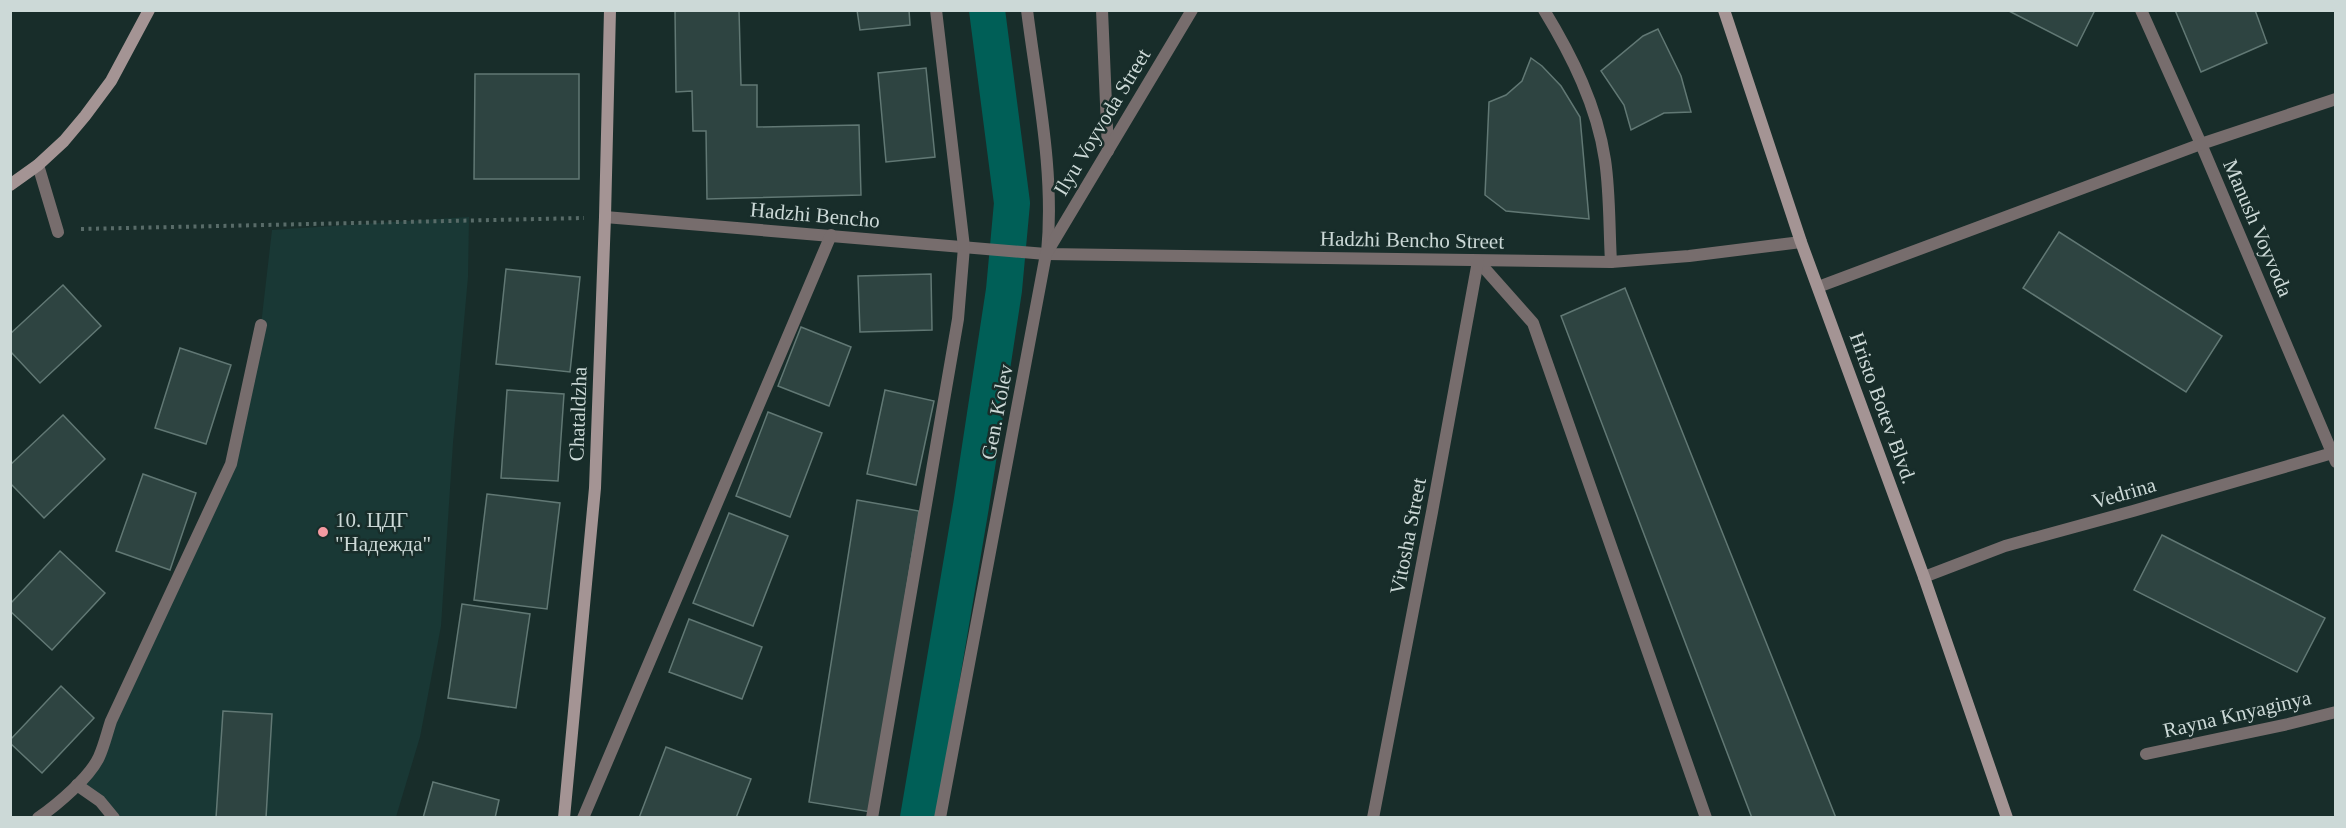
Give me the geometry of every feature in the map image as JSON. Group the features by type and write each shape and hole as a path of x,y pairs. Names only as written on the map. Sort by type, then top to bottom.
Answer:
{"main road":[{"path":"12,183 38,165 86,116 111,81 149,10"},
{"name":"Chataldzha","path":"564,818 595,488 610,10"},
{"name":"Hristo Botev Blvd.","path":"1724,10 1801,242 1924,577 2007,818"}],"street":[{"path":"872,818 958,319 964,247 936,10"},
{"name":"Gen. Kolev","path":"940,818 1046,254 1050,219 1049,183 1027,10"},
{"path":"1102,10 1108,151"},
{"name":"Ilyu Voyvoda Street","path":"1046,254 1192,10"},
{"path":"1544,10 1576,69 1594,111 1605,161 1611,262"},
{"name":"Manush Voyvoda","path":"2140,10 2201,144 2334,456"},
{"path":"1818,287 2201,144 2336,99"},
{"path":"38,165 58,232"},
{"name":"Hadzhi Bencho","path":"605,218 1021,253"},
{"path":"583,818 831,236"},
{"name":"Hadzhi Bencho Street","path":"1021,253 1611,262 1689,256 1801,242"},
{"path":"1478,261 1533,323 1706,818"},
{"name":"Vitosha Street","path":"1373,818 1478,261"},
{"path":"38,818 53,808 77,785 98,759 111,721 231,464 261,325"},
{"name":"Vedrina","path":"1924,577 2005,546 2334,456"},
{"name":"Rayna Knyaginya","path":"2146,754 2336,712"},
{"path":"77,785 100,801 114,818"}],"path":[{"path":"76,229 605,218"}],"shaded area":[{"name":"10. ЦДГ \"Надежда\"","path":"469,217 468,277 453,443 441,626 420,737 396,817 114,817 77,785 98,759 231,464 261,325 272,230"}],"building":[{"path":"675,10 739,10 741,85 757,85 757,127 859,125 861,195 707,199 706,131 693,131 692,91 676,92"},
{"path":"857,10 909,10 910,25 860,30"},
{"path":"2007,10 2095,10 2077,46"},
{"path":"2175,10 2255,10 2267,43 2201,72"},
{"path":"1658,29 1681,76 1691,112 1664,113 1631,130 1624,105 1601,71 1643,36"},
{"path":"1531,58 1561,86 1580,117 1589,219 1506,211 1485,195 1489,102 1506,95 1522,81"},
{"path":"926,68 935,157 886,162 878,73"},
{"path":"475,74 579,74 579,179 474,179"},
{"path":"2059,232 2222,336 2186,392 2023,288"},
{"path":"506,269 580,277 570,372 496,364"},
{"path":"931,274 932,330 860,332 858,276"},
{"path":"63,285 101,326 40,383 10,351 10,334"},
{"path":"1625,288 1836,818 1752,818 1561,316"},
{"path":"801,327 851,347 829,406 778,386"},
{"path":"180,348 231,365 206,444 155,428"},
{"path":"507,390 564,394 558,481 501,478"},
{"path":"885,390 934,401 916,485 867,474"},
{"path":"768,412 822,433 790,517 736,496"},
{"path":"63,415 105,459 44,518 10,483 10,465"},
{"path":"143,474 196,493 170,570 116,551"},
{"path":"487,494 560,503 547,609 474,600"},
{"path":"857,500 919,511 871,812 809,802"},
{"path":"729,513 788,536 753,626 693,603"},
{"path":"2162,535 2325,618 2297,672 2134,590"},
{"path":"60,551 105,593 52,650 10,611 10,604"},
{"path":"462,604 530,614 516,708 448,698"},
{"path":"689,619 762,647 742,699 669,672"},
{"path":"61,686 94,718 42,773 10,743 10,740"},
{"path":"223,711 272,714 266,818 216,818"},
{"path":"666,747 751,779 736,818 639,818"},
{"path":"433,782 499,800 495,818 423,818"}],"waterway":[{"path":"918,818 971,506 1004,290 1012,203 987,10"}],"place":[{"name":"10. ЦДГ \"Надежда\"","path":"323,532"}]}
